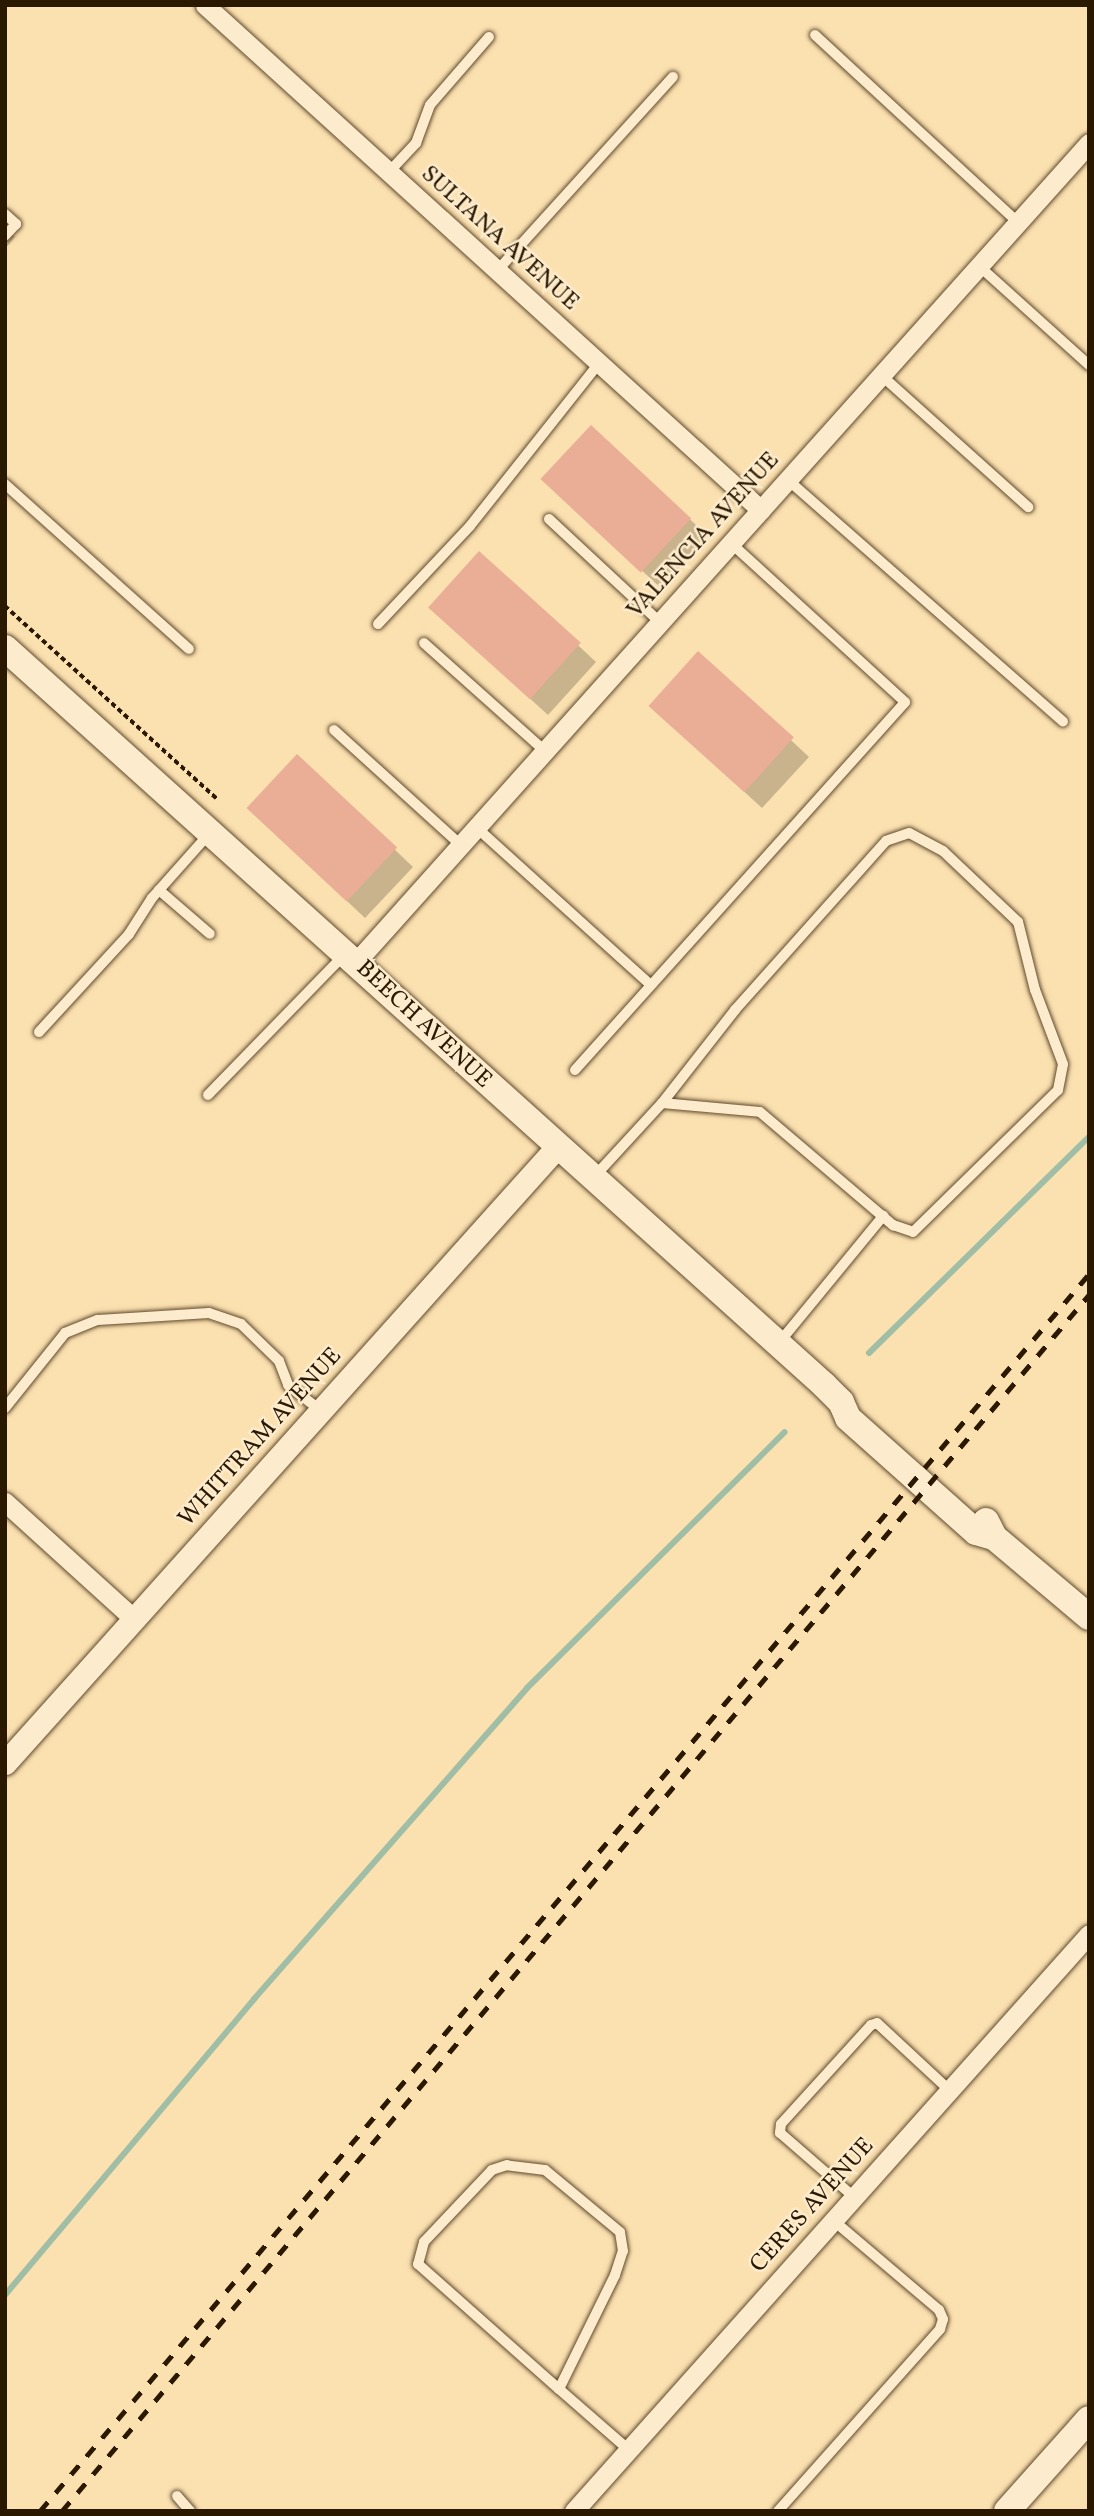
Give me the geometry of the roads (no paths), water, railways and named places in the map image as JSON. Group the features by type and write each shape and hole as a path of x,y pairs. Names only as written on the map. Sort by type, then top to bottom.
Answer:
{"main road":[{"name":"BEECH AVENUE","path":"5,649 351,958 556,1148 833,1393 856,1407 925,1466 988,1523 994,1537 1089,1617"},
{"path":"1007,2511 1089,2419"}],"street":[{"name":"SULTANA AVENUE","path":"205,5 761,510"},
{"name":"VALENCIA AVENUE","path":"351,958 477,828 1089,143"},
{"name":"WHITTRAM AVENUE","path":"5,1763 556,1148"},
{"path":"8,1509 134,1619"},
{"name":"CERES AVENUE","path":"574,2511 1089,1934"}],"lane":[{"path":"815,35 1018,222"},
{"path":"388,172 416,143 430,105 489,37"},
{"path":"497,271 673,77"},
{"path":"5,214 16,224 5,236"},
{"path":"979,266 1089,365"},
{"path":"378,624 470,526 600,363"},
{"path":"881,375 1028,507"},
{"path":"788,480 1063,722"},
{"path":"5,484 189,649"},
{"path":"549,519 660,622"},
{"path":"575,1070 905,702 731,543"},
{"path":"424,643 545,751"},
{"path":"334,730 461,845"},
{"path":"477,828 651,985"},
{"path":"39,1032 129,934 159,890 211,832"},
{"path":"592,1180 662,1103 736,1010 886,841 909,833 943,851 1018,922 1035,990 1063,1064 1063,1076 1049,1099 913,1232 902,1231 760,1112 662,1103"},
{"path":"159,890 210,934"},
{"path":"208,1095 351,958"},
{"path":"778,1345 883,1216"},
{"path":"5,1408 65,1333 98,1320 209,1313 241,1324 279,1361 288,1385 321,1410"},
{"path":"854,2197 780,2133 781,2124 877,2023 949,2090"},
{"path":"559,2389 615,2275 623,2251 620,2232 545,2170 507,2165 492,2170 424,2242 418,2264 559,2389 629,2450"},
{"path":"778,2511 940,2329 943,2319 939,2310 833,2220"},
{"path":"177,2496 190,2511"}],"waterway":[{"path":"869,1353 1089,1137"},
{"path":"5,2295 254,1999 527,1688 785,1432"}],"railway":[{"path":"40,2511 1089,1274"},
{"path":"62,2511 1089,1295"}]}
